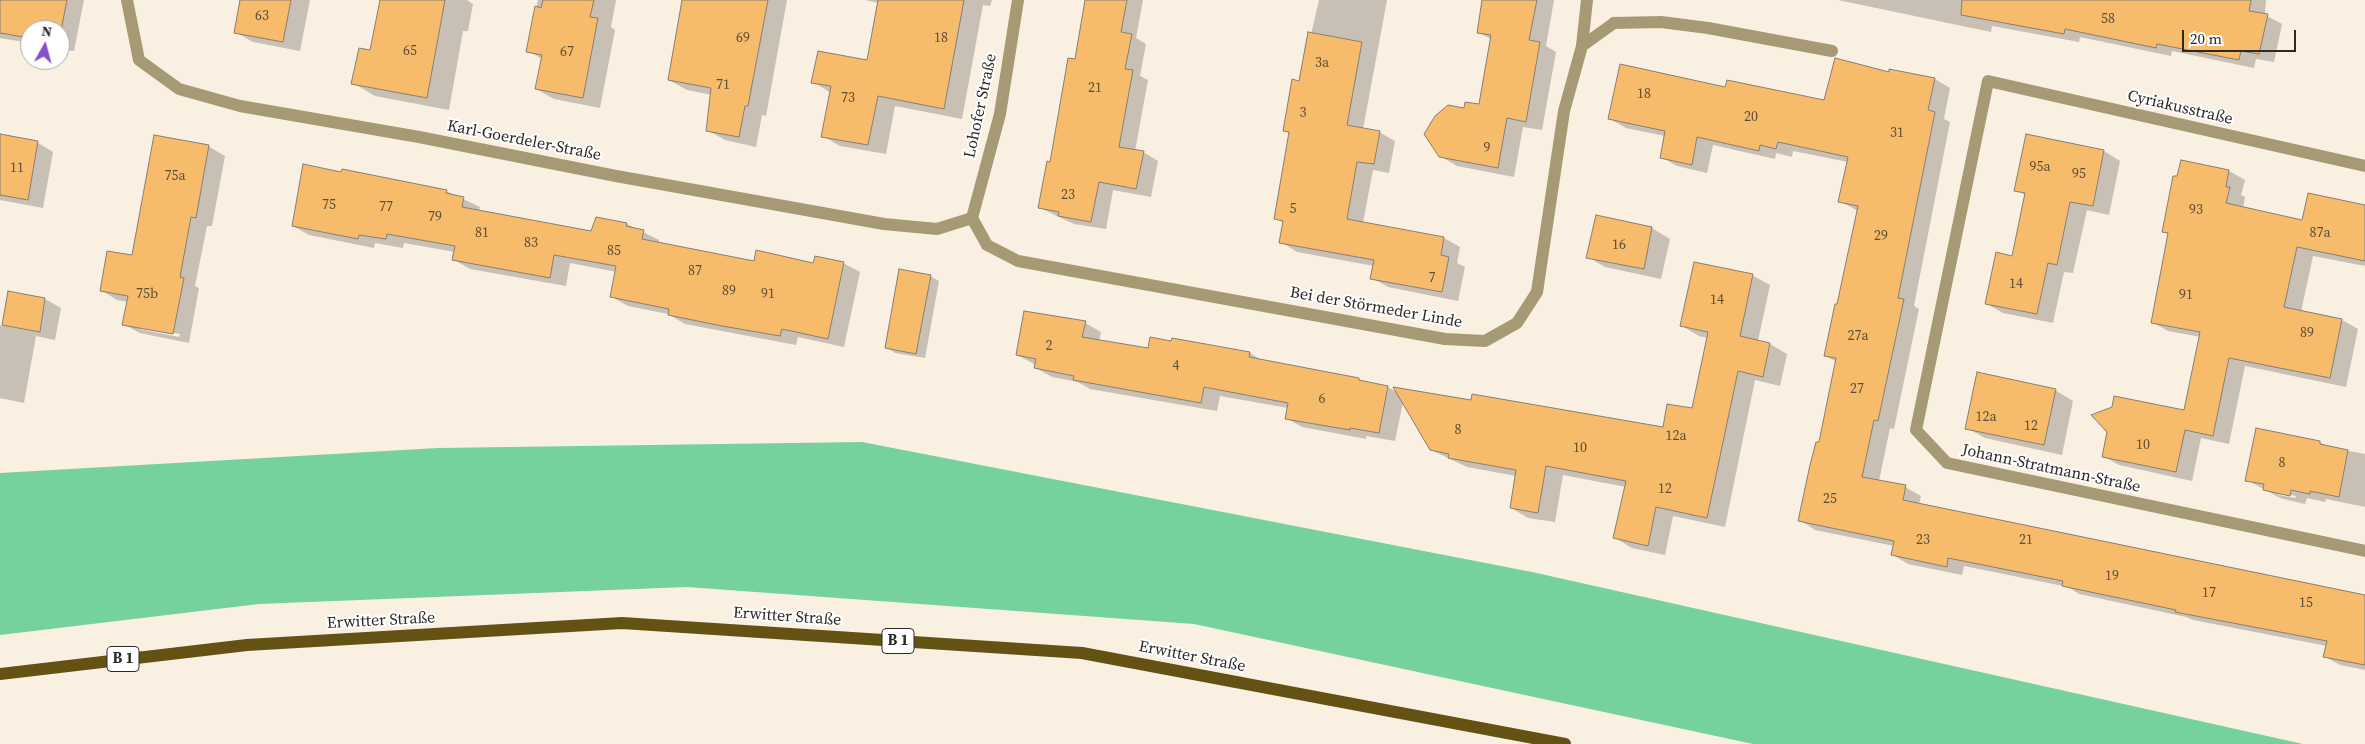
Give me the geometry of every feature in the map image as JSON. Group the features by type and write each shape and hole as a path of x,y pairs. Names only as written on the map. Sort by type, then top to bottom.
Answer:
{"main road":[{"name":"Erwitter Straße","path":"0,674 247,645 622,623 1082,652 1565,744"}],"street":[{"name":"Karl-Goerdeler-Straße","path":"126,0 139,60 179,90 240,106 884,224 937,229 972,218"},
{"name":"Lohofer Straße","path":"972,218 1000,114 1018,0"},
{"name":"Bei der Störmeder Linde","path":"972,218 987,245 1018,261 1445,339 1485,341 1517,323 1537,292 1564,111 1582,46 1587,0"},
{"path":"1582,46 1614,23 1661,22 1708,28 1832,51"},
{"name":"Cyriakusstraße","path":"1988,81 2365,166"},
{"name":"Johann-Stratmann-Straße","path":"1988,81 1916,430 1947,463 2365,551"}],"green space":[{"path":"862,442 1532,572 2303,744 1753,744 1194,624 687,587 259,604 0,635 0,473 438,448"}],"building":[{"path":"0,0 67,0 63,20 20,20 20,36 0,33"},
{"path":"240,0 291,0 283,42 234,33"},
{"path":"380,0 445,0 427,98 351,84 359,48 370,50"},
{"path":"543,0 594,0 590,17 598,18 583,98 535,89 542,55 526,52 535,6 541,8"},
{"path":"682,0 768,0 748,106 745,106 739,137 706,131 711,88 668,80"},
{"path":"878,0 964,0 944,109 878,96 868,145 821,137 831,86 811,83 818,51 867,60"},
{"path":"1085,0 1127,0 1121,32 1132,34 1125,69 1133,70 1119,147 1144,151 1136,189 1099,182 1091,222 1058,216 1059,212 1038,208 1047,161 1050,162 1068,58 1075,59"},
{"path":"1482,0 1537,0 1529,40 1540,42 1526,122 1507,118 1498,168 1439,157 1424,134 1435,116 1448,105 1464,108 1465,102 1479,104 1491,35 1477,33"},
{"path":"1962,0 2251,0 2249,11 2268,14 2259,54 2241,51 2239,60 2157,44 2156,48 2065,29 2064,34 1961,15"},
{"path":"1308,32 1362,42 1347,125 1380,131 1374,164 1357,162 1347,219 1444,237 1441,255 1449,257 1442,292 1370,279 1374,260 1279,243 1283,221 1274,219 1289,132 1283,131 1292,79 1299,81"},
{"path":"1835,58 1889,72 1889,69 1935,78 1928,110 1935,112 1898,298 1904,299 1878,421 1874,420 1862,477 1906,485 1903,500 2365,595 2365,665 2323,657 2327,641 2175,612 2176,610 2062,586 2063,581 1948,558 1947,567 1891,555 1894,541 1798,521 1816,442 1819,442 1836,358 1824,356 1858,206 1838,202 1848,157 1778,142 1776,149 1760,145 1759,151 1697,137 1692,165 1660,158 1665,131 1608,119 1620,64 1725,87 1727,80 1824,100"},
{"path":"0,134 38,141 28,200 0,195"},
{"path":"2026,134 2104,150 2093,206 2070,202 2057,265 2048,263 2037,314 1985,304 1996,252 2012,256 2025,193 2014,191"},
{"path":"154,135 209,145 196,218 191,217 180,277 184,278 173,334 122,325 128,296 100,291 107,251 132,255"},
{"path":"2181,160 2229,170 2226,187 2230,187 2226,203 2302,220 2308,193 2365,205 2365,261 2297,247 2284,307 2342,319 2330,378 2229,358 2213,436 2185,430 2176,472 2102,457 2107,432 2091,415 2112,407 2114,396 2184,410 2200,332 2151,323 2168,233 2162,232 2173,176 2177,176"},
{"path":"303,164 341,172 342,169 447,190 446,193 464,197 462,207 591,231 596,217 627,223 626,226 644,230 642,239 754,261 756,250 813,263 815,256 844,262 828,339 782,329 780,336 722,326 668,315 669,309 610,297 616,266 554,255 550,278 452,260 455,246 387,234 386,239 359,235 358,239 292,226"},
{"path":"1596,215 1652,227 1644,269 1586,258"},
{"path":"1694,262 1753,274 1740,336 1770,343 1763,377 1738,371 1707,518 1656,507 1648,546 1613,538 1626,481 1546,466 1538,513 1510,508 1516,470 1448,458 1449,454 1430,450 1393,387 1471,400 1472,394 1663,427 1667,404 1692,408 1708,332 1680,326"},
{"path":"899,269 931,275 916,354 885,348"},
{"path":"8,291 45,298 40,332 2,325"},
{"path":"1024,311 1086,321 1082,337 1148,348 1150,337 1171,341 1172,338 1250,352 1249,357 1359,378 1359,380 1388,386 1379,433 1285,419 1288,403 1204,387 1201,403 1073,380 1074,376 1034,368 1036,359 1016,355"},
{"path":"1977,372 2056,389 2044,445 1965,429"},
{"path":"2256,428 2320,441 2320,444 2348,450 2339,497 2310,491 2310,494 2291,490 2290,496 2263,490 2264,484 2245,481"}]}
